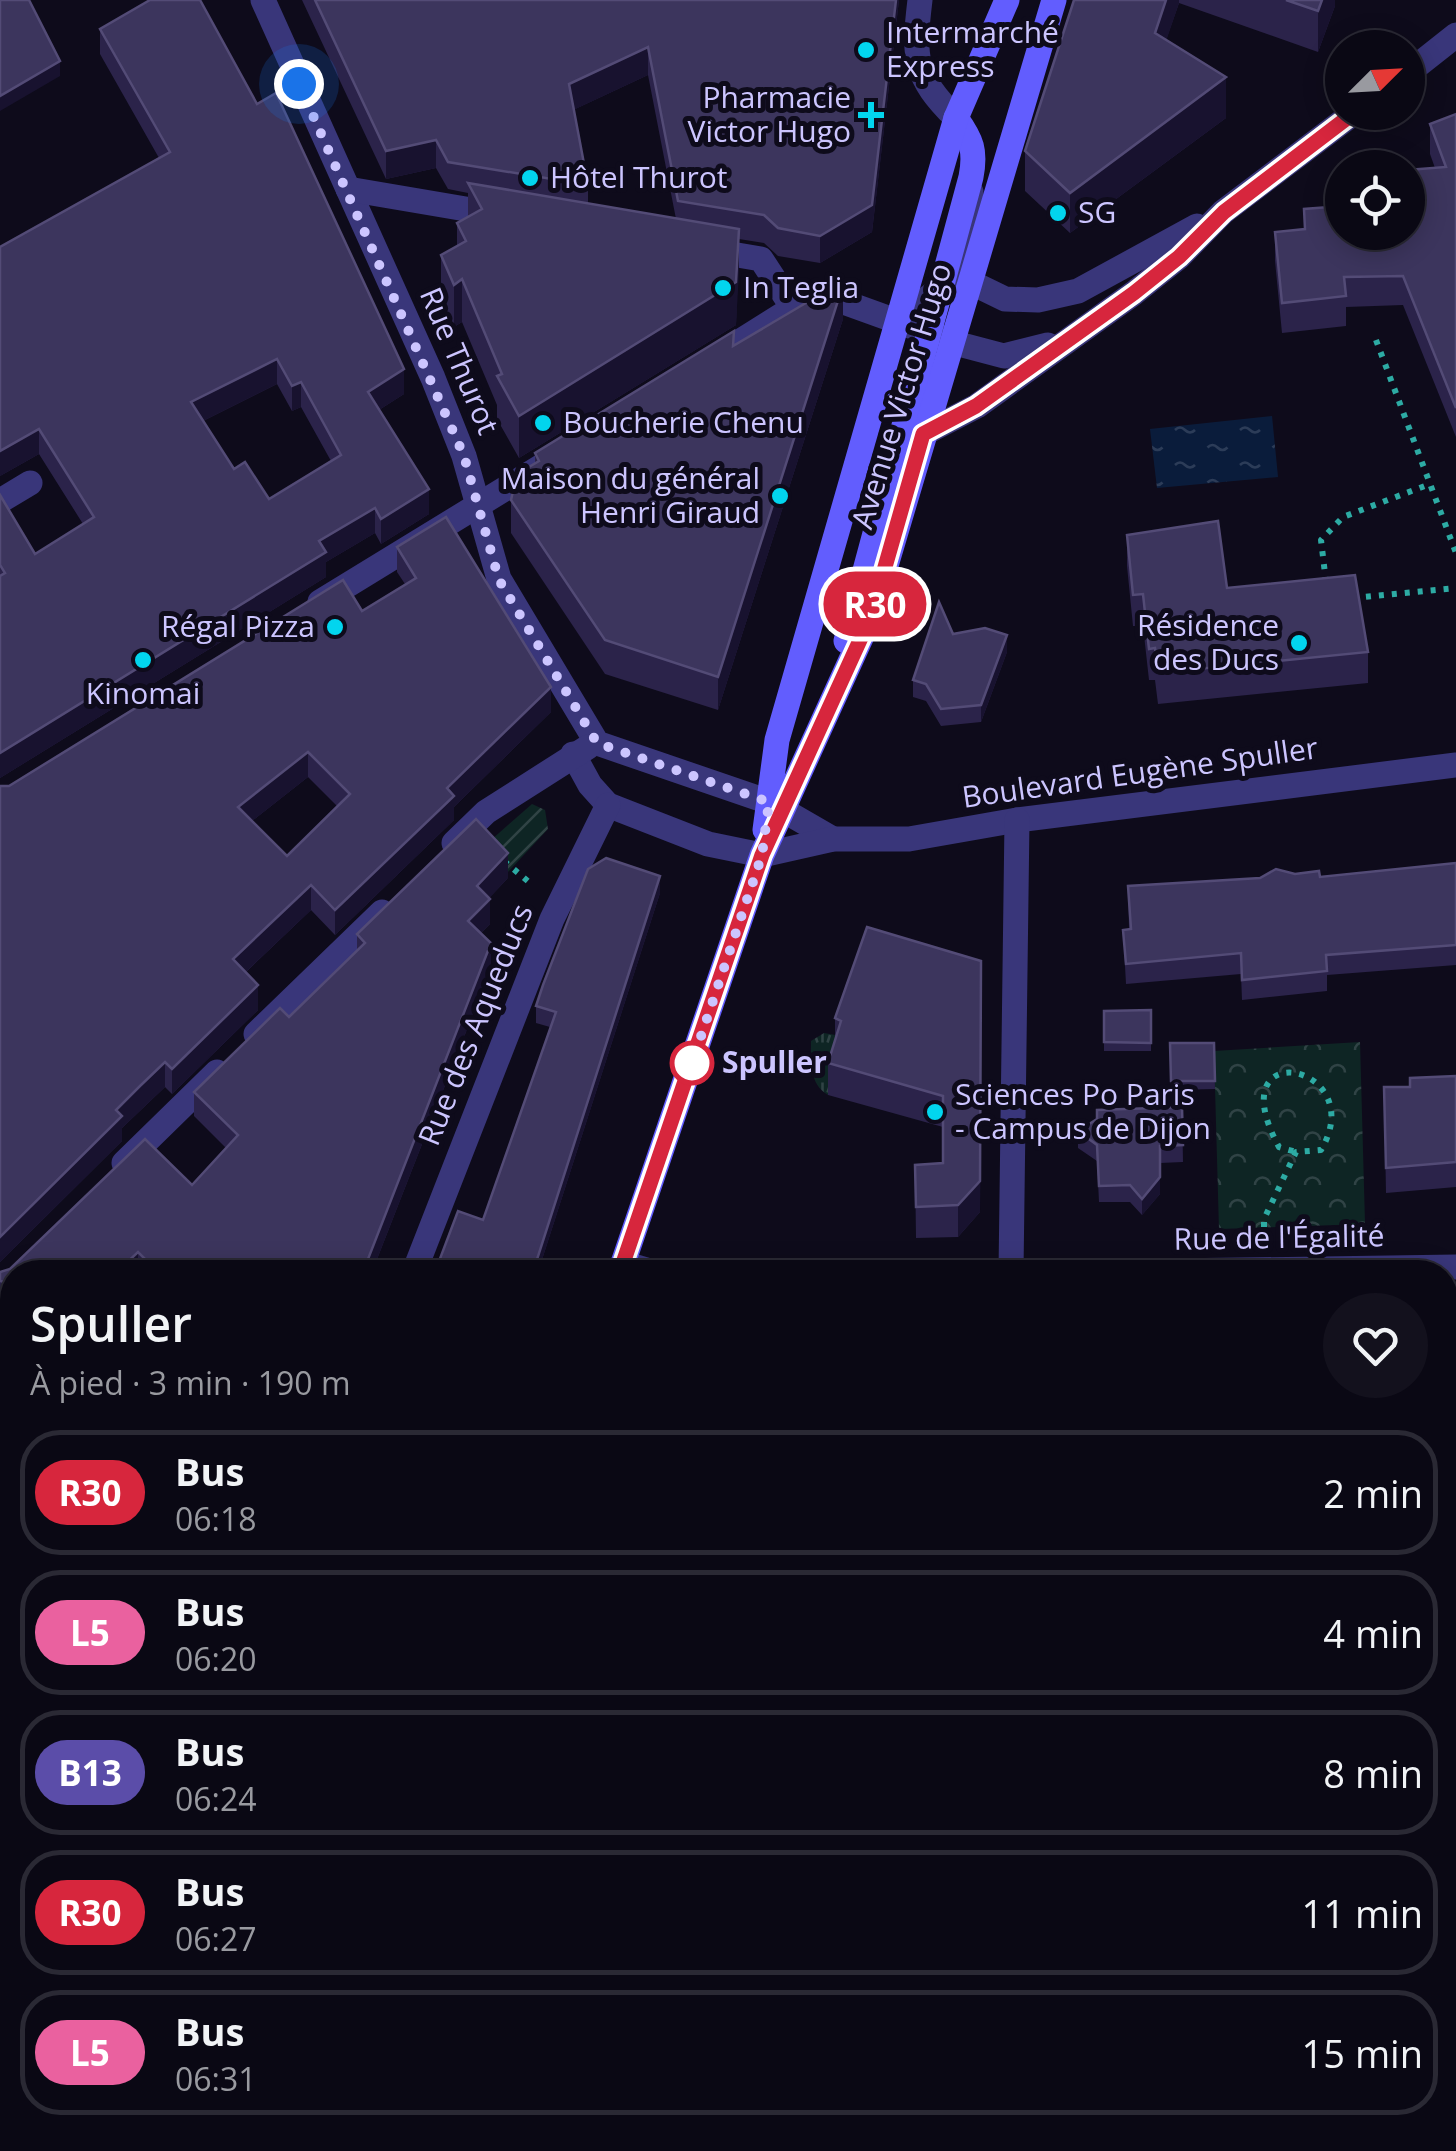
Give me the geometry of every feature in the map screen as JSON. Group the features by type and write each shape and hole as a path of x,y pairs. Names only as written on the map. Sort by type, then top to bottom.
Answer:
{"main road":[{"name":"Avenue Victor Hugo","path":"776,806 778,740 956,118 1008,0"},
{"name":"Avenue Victor Hugo","path":"625,1260 776,806 871,616 923,434 939,337 970,282 1054,0"},
{"path":"830,704 939,337 939,289 975,154 971,138 956,118"}],"street":[{"name":"Rue Thurot","path":"263,0 464,456 499,580 585,749 590,785 608,805"},
{"path":"920,0 916,35 924,85 956,118"},
{"path":"1425,60 1456,35"},
{"path":"923,434 976,406 1179,257 1224,212 1331,130"},
{"path":"970,282 971,177"},
{"path":"348,188 525,219"},
{"path":"898,321 939,289 970,282 1005,298 1038,300 1078,291 1224,212"},
{"path":"682,246 761,259 793,308"},
{"path":"693,371 793,308 824,295 1004,356 1030,352 1072,335"},
{"path":"306,611 560,455"},
{"path":"0,501 30,483"},
{"path":"429,867 486,812 585,749 776,806"},
{"name":"Boulevard Eugène Spuller","path":"762,855 832,839 909,840 1018,820 1456,765"},
{"path":"608,805 708,844 762,855"},
{"name":"Rue des Aqueducs","path":"419,1260 552,919 608,805"},
{"name":"Boulevard Eugène Spuller","path":"776,806 832,839"},
{"path":"1011,1260 1018,820"},
{"path":"100,1185 400,894"}],"path":[{"path":"1376,340 1456,553"},
{"path":"1328,600 1321,540 1343,517 1430,484"},
{"path":"1346,598 1456,588"},
{"path":"495,854 530,883"},
{"path":"1296,1071 1316,1079 1328,1109 1329,1127 1321,1150 1296,1152 1279,1147 1263,1111 1265,1088 1282,1072 1296,1071"},
{"path":"1263,1260 1264,1219 1296,1152"}],"green space":[{"path":"532,804 545,810 548,829 508,872 482,848"},
{"path":"824,1033 841,1036 828,1095 817,1085 811,1064 811,1041"},
{"path":"1360,1042 1365,1224 1219,1229 1214,1051"}],"water":[{"path":"1272,416 1278,477 1157,488 1150,429"}],"building":[{"path":"0,0 29,0 60,61 0,96"},
{"path":"150,0 200,0 257,104 276,93 404,369 368,392 429,489 381,519 375,508 319,541 326,552 0,753 0,576 5,573 0,565 0,495 35,554 94,517 39,429 0,451 0,247 170,152 100,29","holes":["277,359 292,386 301,382 341,455 269,499 245,462 234,469 191,402"]},
{"path":"315,0 896,0 872,205 820,236 778,228 764,215 678,201 648,47 569,84 588,185 448,162 436,140 386,151"},
{"path":"1074,0 1166,0 1155,33 1226,77 1070,193 1025,151"},
{"path":"1286,0 1322,0 1318,11"},
{"path":"1456,114 1456,408 1403,276 1344,277 1346,296 1282,303 1275,232 1305,229 1304,209 1325,207 1325,250 1425,250 1425,169 1446,167 1430,124"},
{"path":"468,183 739,229 736,282 519,416 497,376 502,374 462,279 454,285 441,255 466,241 457,223 482,209"},
{"path":"838,284 843,285 718,677 605,640 511,500 517,474 539,461 535,453 734,331 733,346"},
{"path":"446,517 551,687 447,788 454,796 335,910 311,885 233,959 258,985 172,1069 165,1062 140,1086 116,1110 122,1116 0,1237 0,786 9,786 343,580 362,611 416,578 397,547","holes":["308,752 350,794 287,856 238,807"]},
{"path":"1218,521 1227,588 1355,575 1368,652 1158,673 1155,648 1149,649 1143,594 1133,595 1127,535"},
{"path":"939,602 953,634 985,628 1007,635 981,705 941,709 926,684 913,680"},
{"path":"476,819 508,853 477,886 490,899 468,921 491,943 368,1260 146,1260 138,1252 130,1260 19,1260 145,1139 192,1185 238,1135 194,1092 280,1008 289,1017 365,943 357,934"},
{"path":"606,858 660,876 537,1260 440,1260 458,1211 483,1220 556,1012 536,1006 588,869"},
{"path":"1456,863 1456,945 1326,955 1327,971 1242,980 1241,953 1126,964 1123,930 1131,929 1128,886 1260,878 1276,869 1295,874 1319,871 1320,877"},
{"name":"Sciences Po Paris - Campus de Dijon","path":"867,927 981,961 980,1181 958,1205 916,1207 915,1165 943,1163 943,1096 828,1063 841,1021 835,1018"},
{"path":"1151,1010 1151,1043 1104,1042 1104,1011"},
{"path":"1170,1043 1214,1043 1215,1081 1171,1081"},
{"path":"1456,1076 1456,1162 1386,1168 1384,1087 1410,1087 1410,1078"},
{"path":"1182,1107 1183,1145 1160,1146 1160,1177 1142,1199 1130,1185 1099,1186 1097,1145 1078,1131 1097,1119 1097,1110"}],"bus line":[{"name":"R30","path":"624,1260 762,855 871,616 923,434 976,406 1134,293 1179,257 1224,212 1331,130"}],"place":[{"name":"Intermarché Express","path":"866,50"},
{"name":"Pharmacie Victor Hugo","path":"871,115"},
{"name":"Hôtel Thurot","path":"530,178"},
{"name":"SG","path":"1058,213"},
{"name":"In Teglia","path":"723,288"},
{"name":"Boucherie Chenu","path":"543,423"},
{"name":"Maison du général Henri Giraud","path":"780,496"},
{"name":"Régal Pizza","path":"335,627"},
{"name":"Résidence des Ducs","path":"1299,643"},
{"name":"Kinomai","path":"143,660"},
{"name":"Spuller","path":"692,1063"},
{"name":"Sciences Po Paris - Campus de Dijon","path":"935,1112"}],"route":[{"path":"299,84 464,456 499,580 597,743 769,802 762,855 692,1063"}]}
